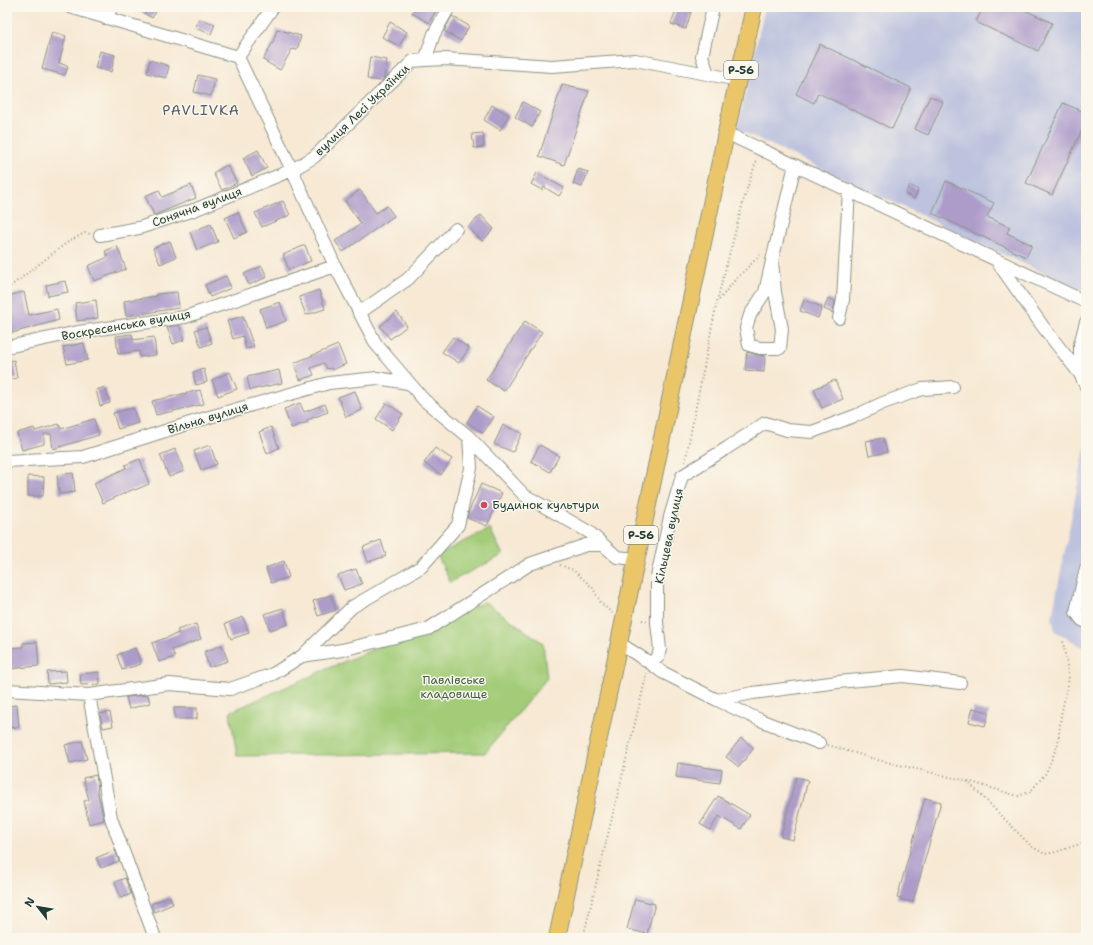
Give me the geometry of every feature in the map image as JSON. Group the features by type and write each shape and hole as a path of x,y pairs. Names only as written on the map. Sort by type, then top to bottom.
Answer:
{"main road":[{"name":"Р-56","path":"556,938 754,7"}],"street":[{"path":"70,7 108,12 238,57 292,170 335,266 376,344 424,400 469,437 524,494 589,532 617,557 636,559"},
{"path":"238,57 273,7"},
{"name":"вулиця Лесі Українки","path":"292,170 314,157 413,61 425,60 434,34 449,7"},
{"path":"708,74 702,56 713,7"},
{"path":"425,60 445,59 552,66 635,60 738,80"},
{"path":"726,133 1086,302"},
{"path":"772,261 775,292 782,329 780,348 760,348 749,345 746,328 750,315 765,292 772,261 777,239 795,165"},
{"name":"Сонячна вулиця","path":"100,235 140,228 194,210 292,170"},
{"path":"839,318 843,300 849,190"},
{"path":"359,313 408,279 456,229"},
{"path":"995,259 1044,328 1080,374 1086,386"},
{"name":"Воскресенська вулиця","path":"7,347 78,332 185,317 335,266"},
{"path":"1080,374 1080,344 1086,322"},
{"name":"Вільна вулиця","path":"7,461 83,457 206,418 329,383 377,378 408,383"},
{"name":"Кільцева вулиця","path":"650,663 658,657 660,650 657,623 658,577 670,517 682,476 765,423 787,430 812,432 922,389 953,387"},
{"path":"7,690 89,695 169,684 230,689 273,674 302,656 352,607 421,567 458,525 471,468 469,437"},
{"path":"302,656 342,650 428,629 530,564 586,545 603,545"},
{"path":"1086,568 1084,586 1076,612 1082,620 1086,622"},
{"path":"619,643 662,672 717,700 760,720 819,743"},
{"path":"717,700 753,693 830,683 903,676 960,683"},
{"path":"89,695 111,818 155,938"}],"path":[{"path":"682,476 717,301 744,195 761,149"},
{"path":"7,289 69,241 85,233 100,235"},
{"path":"717,301 735,280 777,239"},
{"path":"541,560 573,570 592,587 601,603 613,614"},
{"path":"819,743 878,760 967,781 1018,796 1030,792 1046,773 1058,744 1069,679 1063,641"},
{"path":"583,938 650,663"},
{"path":"967,781 1031,846 1046,854 1086,842"}],"shaded area":[{"path":"765,7 1086,7 1086,293 737,129"},
{"path":"1085,447 1086,649 1055,631 1052,617"}],"green space":[{"path":"490,529 503,555 450,582 437,555"},
{"name":"Павлівське кладовище","path":"485,602 543,643 547,678 485,753 237,756 230,712 331,667"}],"building":[{"path":"134,7 159,7 152,18"},
{"path":"416,7 438,7 429,23 412,13"},
{"path":"677,7 691,12 686,29 671,24"},
{"path":"983,7 1019,7 1052,23 1038,51 976,22"},
{"path":"452,16 469,26 461,41 444,31"},
{"path":"199,19 215,24 211,34 195,28"},
{"path":"390,22 407,32 399,46 382,37"},
{"path":"277,29 301,36 297,50 292,49 280,70 263,60 273,42"},
{"path":"52,32 66,36 59,63 68,66 65,75 42,69"},
{"path":"820,44 911,88 892,129 818,93 814,103 796,94"},
{"path":"100,51 115,55 111,72 95,68"},
{"path":"370,57 387,60 384,78 382,81 367,79"},
{"path":"150,60 169,66 166,78 147,73"},
{"path":"198,75 215,79 211,96 194,92"},
{"path":"562,85 589,91 564,165 539,156"},
{"path":"930,96 943,102 928,135 915,129"},
{"path":"523,102 540,112 532,127 515,117"},
{"path":"1063,103 1086,113 1086,121 1052,195 1026,183"},
{"path":"492,105 509,115 500,130 484,120"},
{"path":"483,133 484,147 474,148 472,134"},
{"path":"258,150 267,168 252,176 243,158"},
{"path":"227,165 237,183 222,190 213,173"},
{"path":"578,169 588,172 582,187 573,184"},
{"path":"537,173 564,188 559,196 544,187 542,190 531,184"},
{"path":"946,181 994,203 987,217 1010,227 1007,233 1032,245 1026,257 932,213"},
{"path":"191,185 196,198 154,215 145,196 159,190 162,197"},
{"path":"910,185 918,190 914,199 905,194"},
{"path":"360,190 376,213 387,206 394,216 343,252 335,241 361,224 345,201"},
{"path":"283,201 290,215 262,227 255,213"},
{"path":"238,212 247,232 234,238 225,218"},
{"path":"481,215 494,229 482,241 468,227"},
{"path":"211,224 218,242 197,250 190,232"},
{"path":"170,241 176,257 160,264 153,248"},
{"path":"305,245 311,261 289,270 283,255"},
{"path":"117,246 126,269 94,281 88,266 108,257 105,251"},
{"path":"262,266 267,277 249,285 244,274"},
{"path":"226,276 231,288 210,297 205,285"},
{"path":"65,281 68,292 48,296 46,285"},
{"path":"319,290 325,309 306,315 299,297"},
{"path":"24,292 29,315 57,309 59,320 12,333 7,309 7,296"},
{"path":"177,292 179,308 126,316 124,301 157,296 157,294"},
{"path":"828,298 835,301 833,313 824,309"},
{"path":"96,300 98,318 77,321 75,303"},
{"path":"804,300 822,307 818,318 800,311"},
{"path":"280,302 286,321 266,328 260,309"},
{"path":"397,312 407,326 390,339 380,326"},
{"path":"243,316 254,347 246,349 243,336 233,339 227,321"},
{"path":"525,321 542,332 504,391 486,380"},
{"path":"179,325 184,340 173,344 167,327"},
{"path":"206,327 212,343 201,347 195,330"},
{"path":"132,334 133,340 154,337 156,355 140,357 139,351 118,354 116,336"},
{"path":"453,337 469,348 459,363 442,352"},
{"path":"84,343 88,360 67,364 63,347"},
{"path":"338,345 346,364 332,370 331,368 327,369 324,363 311,368 314,375 300,380 294,363"},
{"path":"747,352 765,356 764,372 745,370"},
{"path":"14,360 17,378 7,380 7,362"},
{"path":"204,369 207,382 196,385 193,372"},
{"path":"279,370 282,383 250,390 247,377"},
{"path":"230,372 237,389 218,396 212,380"},
{"path":"835,380 843,399 822,408 814,389"},
{"path":"105,387 110,403 100,406 96,390"},
{"path":"200,390 204,404 156,415 152,401"},
{"path":"355,391 362,410 346,417 338,397"},
{"path":"300,403 304,412 325,404 328,412 307,420 308,422 291,428 284,409"},
{"path":"386,403 403,414 392,430 376,419"},
{"path":"477,406 494,417 483,433 467,422"},
{"path":"133,408 138,423 118,429 113,413"},
{"path":"94,419 99,435 53,449 51,434 44,434 44,444 22,450 17,433 34,428 35,431 59,424 61,429"},
{"path":"503,425 522,433 513,452 494,444"},
{"path":"271,427 279,448 267,453 259,432"},
{"path":"883,438 887,452 869,456 866,441"},
{"path":"210,445 217,464 201,470 194,451"},
{"path":"540,445 559,456 550,472 531,461"},
{"path":"435,448 452,459 441,475 424,463"},
{"path":"175,449 184,471 169,477 160,455"},
{"path":"140,459 149,484 103,503 94,483 126,468 125,465"},
{"path":"73,473 75,492 59,494 57,475"},
{"path":"28,476 44,477 43,496 28,496"},
{"name":"Будинок культури","path":"481,484 502,493 487,526 467,518"},
{"path":"381,540 386,556 368,562 363,547"},
{"path":"284,561 289,577 271,583 266,568"},
{"path":"356,569 362,584 344,590 338,575"},
{"path":"331,595 336,610 318,616 313,601"},
{"path":"283,608 288,624 270,630 264,614"},
{"path":"243,617 249,633 231,639 225,624"},
{"path":"196,624 201,639 172,650 175,657 159,662 152,643 179,633 177,630"},
{"path":"37,642 39,666 7,669 7,648 23,647 23,643"},
{"path":"222,645 228,661 209,667 204,652"},
{"path":"135,648 141,664 122,670 117,655"},
{"path":"66,671 67,682 48,684 47,672"},
{"path":"99,672 100,684 81,685 80,674"},
{"path":"148,695 150,703 129,709 126,697"},
{"path":"17,705 19,727 7,728 7,706"},
{"path":"174,708 197,708 197,719 175,719"},
{"path":"973,708 989,712 985,726 969,722"},
{"path":"110,712 113,726 103,728 100,714"},
{"path":"741,738 754,748 739,767 726,757"},
{"path":"82,741 87,759 70,763 65,745"},
{"path":"678,763 722,770 720,783 676,777"},
{"path":"96,775 97,789 104,820 89,824 84,801 89,800 83,778"},
{"path":"796,777 808,780 793,840 781,837"},
{"path":"718,796 750,815 741,829 719,816 710,830 700,824"},
{"path":"925,798 941,802 913,902 897,898"},
{"path":"115,850 119,861 101,868 96,858"},
{"path":"125,878 131,894 121,898 115,882"},
{"path":"170,896 173,904 154,912 151,904"},
{"path":"635,899 655,904 647,934 627,929"}],"place":[{"name":"Будинок культури","path":"484,505"}],"district":[{"name":"PAVLIVKA","path":"201,110"}]}
